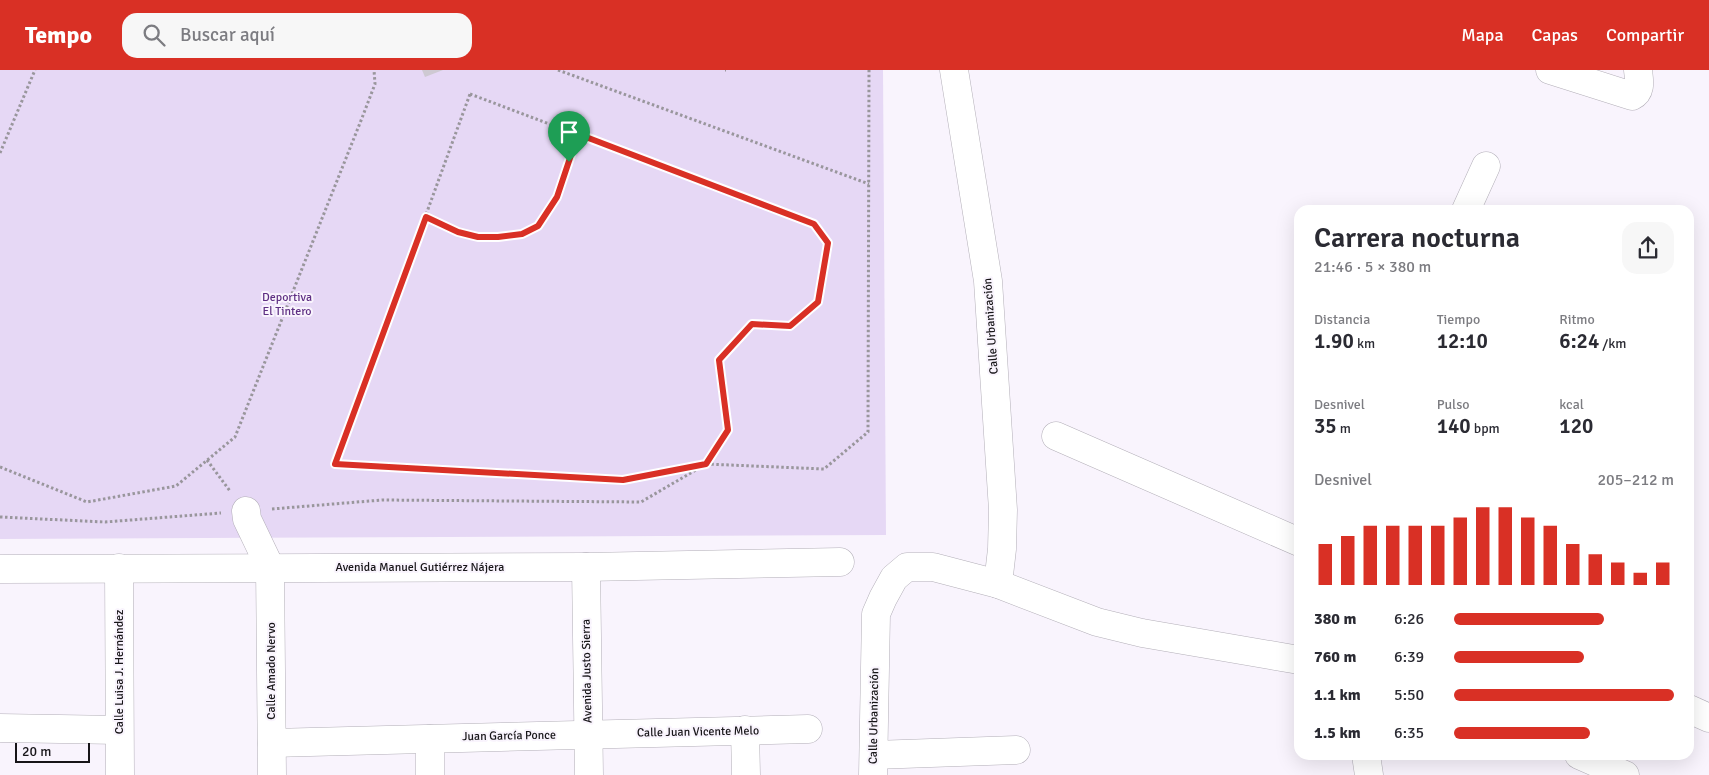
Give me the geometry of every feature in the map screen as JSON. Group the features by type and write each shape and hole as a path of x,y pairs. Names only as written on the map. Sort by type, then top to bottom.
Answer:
{"street":[{"name":"Calle Urbanización","path":"873,765 876,614 894,578 907,567 933,566 998,584 1002,549 1003,510 988,281 954,70"},
{"path":"1550,70 1632,96 1637,94 1639,89 1638,70"},
{"path":"1468,205 1486,166"},
{"path":"1056,436 1294,540"},
{"path":"246,511 247,519 270,568"},
{"name":"Avenida Manuel Gutiérrez Nájera","path":"0,569 586,567 840,562"},
{"name":"Avenida Justo Sierra","path":"586,567 589,775"},
{"name":"Calle Luisa J. Hernández","path":"119,568 120,775"},
{"name":"Calle Amado Nervo","path":"270,568 272,775"},
{"path":"998,584 1097,622 1142,633 1294,659"},
{"path":"1694,711 1709,718"},
{"path":"0,728 119,730"},
{"name":"Calle Juan Vicente Melo","path":"588,734 808,729"},
{"path":"745,730 746,775"},
{"name":"Juan García Ponce","path":"430,738 588,734"},
{"path":"272,743 430,738 430,775"},
{"path":"873,765 1016,750"},
{"path":"1367,760 1369,775"},
{"path":"1590,760 1625,775"}],"path":[{"path":"0,153 35,70"},
{"path":"0,466 87,502 176,486 235,437 375,84 374,70"},
{"path":"558,70 869,184"},
{"path":"0,517 105,522 382,500 641,502 706,464 728,430 719,360 752,324 790,326 818,302 828,243 814,224 470,94 335,464 623,480 706,464 824,469 868,432 869,70"},
{"path":"426,217 458,232 478,237 522,234 538,226 557,197 578,134"},
{"path":"207,460 246,511"}],"green space":[{"name":"Deportiva El Tintero","path":"0,70 883,70 886,535 0,539"}],"building":[{"path":"422,70 443,70 425,77"}],"route":[{"path":"578,134 814,224 828,243 818,302 790,326 752,324 719,360 728,430 706,464 623,480 335,464 426,217 458,232 478,237 522,234 538,226 550,210 557,197 569,162 578,134"}]}
